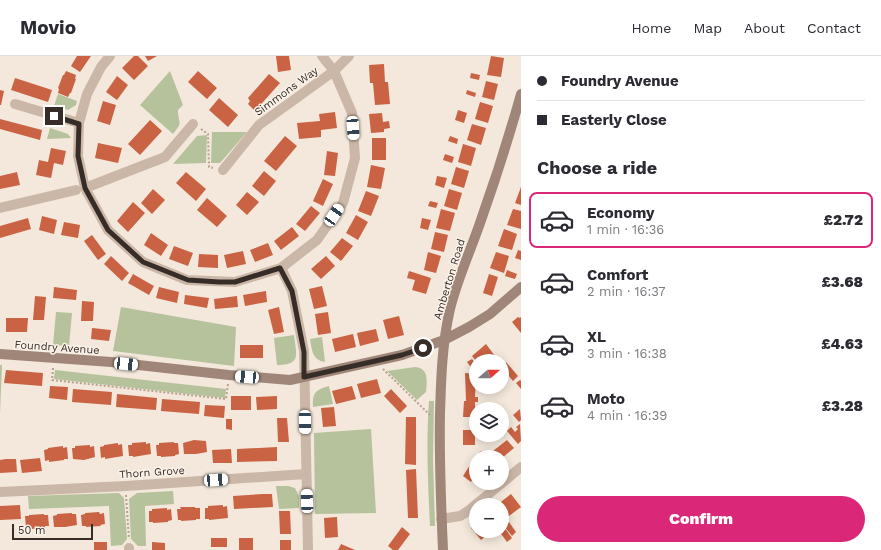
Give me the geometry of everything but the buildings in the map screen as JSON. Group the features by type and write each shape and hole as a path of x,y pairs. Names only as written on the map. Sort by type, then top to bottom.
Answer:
{"street":[{"path":"110,56 101,68 87,94 79,124 78,156 80,189 108,230 143,262 188,280 235,282 280,268 317,240 342,203 354,158 352,113 334,71 322,56"},
{"name":"Simmons Way","path":"223,170 259,125 334,71 349,56"},
{"name":"Amberton Road","path":"443,550 441,519 440,425 444,340 451,307 459,280 481,221 521,94"},
{"path":"16,104 79,124"},
{"path":"0,208 80,189 165,156 193,124"},
{"path":"280,268 292,291 304,352 308,550"},
{"name":"Foundry Avenue","path":"0,354 111,362 228,375 290,380 402,355 444,340 490,314 521,287"},
{"path":"509,477 521,467"},
{"name":"Thorn Grove","path":"0,492 126,486 306,474"},
{"path":"441,519 460,516 494,490"}],"path":[{"path":"193,124 208,134 209,167 223,170"},
{"path":"54,359 52,380 226,399 228,375"},
{"path":"375,361 440,425"},
{"path":"126,486 129,549"}],"green space":[{"path":"170,71 183,105 178,110 180,122 173,134 140,105"},
{"path":"58,94 77,101 76,105 68,110 54,106"},
{"path":"50,128 68,134 71,138 47,139"},
{"path":"212,132 247,132 220,163 211,163"},
{"path":"207,135 206,163 173,164 197,136"},
{"path":"121,307 236,327 234,366 113,351"},
{"path":"56,312 72,313 69,346 53,345"},
{"path":"294,335 296,357 294,361 277,365 274,338"},
{"path":"322,337 325,362 317,359 313,354 310,339"},
{"path":"0,365 2,365 0,414"},
{"path":"415,367 420,368 425,372 427,380 426,392 417,400 387,371"},
{"path":"55,370 226,389 225,398 54,379"},
{"path":"329,386 333,404 313,407 313,398 316,392"},
{"path":"429,401 434,401 433,458 435,526 430,526 429,511 427,448"},
{"path":"371,429 376,513 315,514 314,433"},
{"path":"276,486 288,486 295,488 299,496 299,508 279,509"},
{"path":"173,491 174,504 145,506 146,546 138,546 131,539 129,499 137,493"},
{"path":"119,493 124,498 127,539 122,545 111,546 109,506 29,509 28,496"}],"route":[{"path":"54,116 79,124 78,156 85,188 108,230 143,262 188,280 219,282 235,282 280,268 292,291 304,352 304,377 402,355 423,348"}]}
